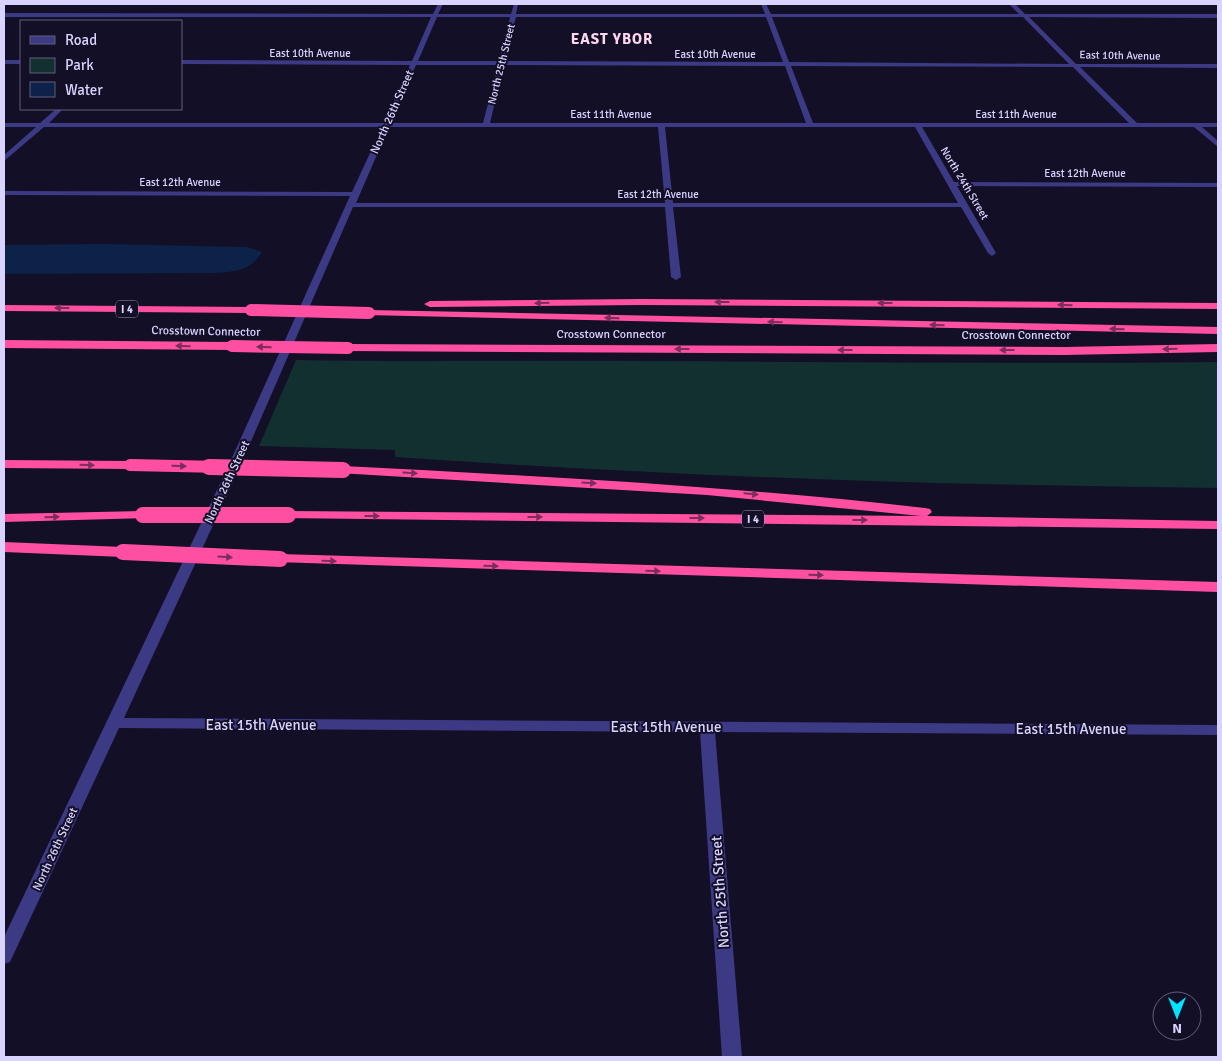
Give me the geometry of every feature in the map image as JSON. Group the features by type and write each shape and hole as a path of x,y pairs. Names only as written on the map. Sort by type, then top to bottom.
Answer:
{"highway":[{"path":"371,309 641,302 1218,306"},
{"name":"I 4","path":"4,308 371,309 1218,332"},
{"name":"Crosstown Connector","path":"4,344 348,348 1064,351 1218,348"},
{"path":"4,464 343,470 613,484 868,505 995,521"},
{"name":"I 4","path":"4,518 143,515 288,515 995,521 1218,525"},
{"path":"4,547 280,559 1218,587"}],"street":[{"name":"North 26th Street","path":"4,956 232,472 440,4"},
{"name":"North 25th Street","path":"486,125 516,4"},
{"path":"764,4 810,125"},
{"path":"1012,4 1135,125"},
{"path":"158,20 170,10"},
{"path":"4,15 1218,16"},
{"path":"4,62 20,62"},
{"name":"East 10th Avenue","path":"182,62 1218,66"},
{"path":"4,159 59,110"},
{"name":"East 11th Avenue","path":"4,125 1218,126"},
{"path":"661,125 676,277"},
{"name":"North 24th Street","path":"918,125 992,253"},
{"path":"1196,126 1218,145"},
{"name":"East 12th Avenue","path":"952,184 1218,184"},
{"name":"East 12th Avenue","path":"4,193 356,194"},
{"name":"East 12th Avenue","path":"351,204 964,205"},
{"name":"East 15th Avenue","path":"114,724 1218,730"},
{"name":"North 25th Street","path":"707,728 732,1057"}],"green space":[{"path":"296,360 1218,362 1218,488 914,482 692,474 395,457 395,450 259,446"}],"water":[{"path":"103,244 247,247 262,252 253,263 242,269 216,273 4,274 4,245"}],"district":[{"name":"EAST YBOR","path":"612,39"}]}
